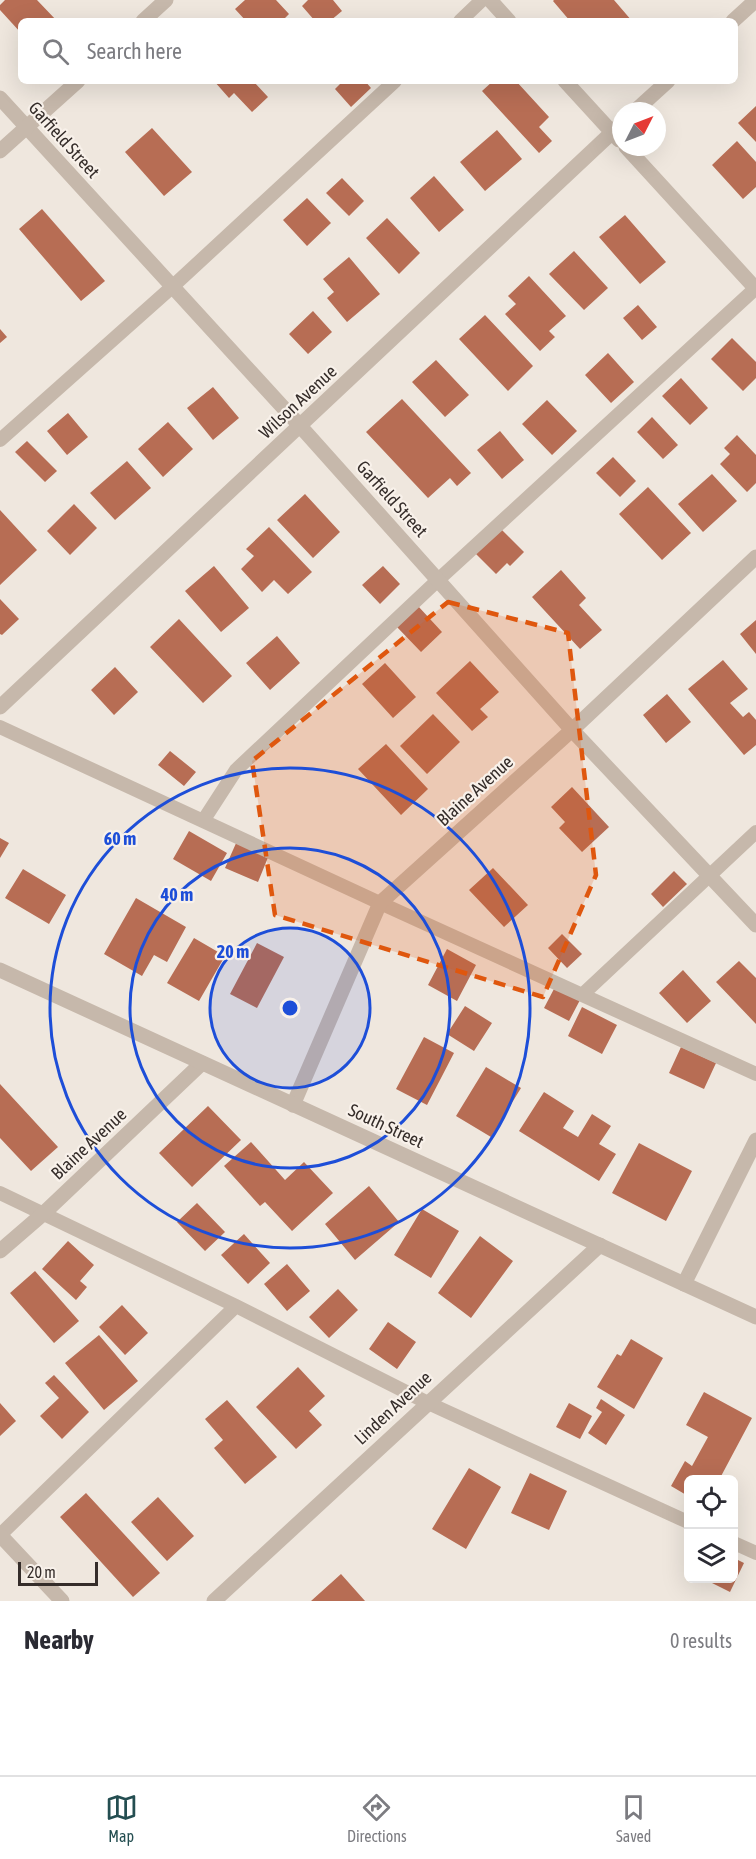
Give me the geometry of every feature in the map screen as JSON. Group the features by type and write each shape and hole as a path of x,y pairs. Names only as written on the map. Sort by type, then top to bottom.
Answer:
{"street":[{"path":"146,18 166,0"},
{"path":"490,0 506,18"},
{"path":"736,18 756,0"},
{"path":"0,152 75,84"},
{"path":"568,84 612,127"},
{"path":"645,102 665,84"},
{"name":"Garfield Street","path":"0,99 301,427 572,730 756,925"},
{"name":"Wilson Avenue","path":"0,708 612,139"},
{"path":"634,156 756,289"},
{"name":"Blaine Avenue","path":"293,1105 380,903 572,730 756,557"},
{"name":"South Street","path":"0,970 756,1317"},
{"name":"Blaine Avenue","path":"0,1251 44,1213 202,1063"},
{"path":"684,1284 756,1140"},
{"name":"Linden Avenue","path":"214,1601 600,1245"},
{"path":"0,1535 62,1601"}],"lane":[{"path":"462,18 482,0"},
{"path":"0,440 172,287 392,84"},
{"path":"203,821 236,770 438,580 756,289"},
{"path":"0,727 756,1074"},
{"path":"582,995 756,832"},
{"path":"0,1193 236,1306 428,1403 684,1520"},
{"path":"0,1535 236,1306"},
{"path":"738,1545 756,1553"}],"highlighted area":[{"path":"448,602 568,633 596,875 543,997 275,915 252,761"}],"building":[{"path":"5,0 37,0 54,18 18,18 18,30 0,10 0,5"},
{"path":"245,0 276,0 289,14 285,18 243,18 235,9"},
{"path":"308,0 333,0 342,11 334,18 312,18 302,6"},
{"path":"614,0 629,18 567,18 553,1"},
{"path":"217,84 256,84 268,97 252,112 234,93 229,98"},
{"path":"340,84 368,84 371,88 351,107 335,89"},
{"path":"490,84 519,84 549,117 539,127 552,141 539,153 482,91"},
{"path":"756,106 756,142 738,123"},
{"path":"152,128 192,172 164,196 125,152"},
{"path":"497,130 522,159 485,191 460,162"},
{"path":"737,141 756,162 756,187 743,199 712,165"},
{"path":"434,176 464,210 439,232 410,198"},
{"path":"342,178 364,201 349,216 326,193"},
{"path":"307,198 331,223 307,246 283,220"},
{"path":"42,209 105,281 81,301 19,229"},
{"path":"625,215 666,262 640,284 599,237"},
{"path":"387,218 420,253 399,274 366,238"},
{"path":"574,251 608,288 584,310 549,274"},
{"path":"349,257 380,294 347,322 327,298 334,292 323,279"},
{"path":"529,276 566,316 549,331 555,337 540,351 505,314 516,304 508,296"},
{"path":"638,305 657,327 642,340 623,318"},
{"path":"313,311 332,332 308,354 289,334"},
{"path":"485,315 533,366 508,391 459,339"},
{"path":"0,329 7,337 0,343"},
{"path":"732,338 756,362 756,378 743,391 711,359"},
{"path":"608,353 634,382 611,403 585,375"},
{"path":"436,360 469,395 445,417 412,382"},
{"path":"681,378 708,408 690,425 662,396"},
{"path":"213,387 239,418 213,440 187,408"},
{"path":"402,399 471,473 457,486 450,478 428,498 366,432"},
{"path":"547,400 577,431 552,455 522,424"},
{"path":"68,413 88,437 67,455 47,431"},
{"path":"652,417 678,445 663,459 637,432"},
{"path":"168,422 193,449 163,477 138,449"},
{"path":"500,431 524,460 502,479 477,450"},
{"path":"737,435 756,455 756,483 747,492 720,464 730,454 724,448"},
{"path":"27,441 57,471 45,482 15,452"},
{"path":"613,457 636,481 620,497 596,473"},
{"path":"127,461 151,488 115,520 90,493"},
{"path":"712,474 737,501 703,532 678,504"},
{"path":"648,487 691,533 662,560 619,514"},
{"path":"305,494 340,532 313,558 277,520"},
{"path":"74,504 97,528 70,555 47,531"},
{"path":"0,510 37,550 0,585"},
{"path":"269,527 312,572 288,594 274,580 262,592 241,569 254,556 246,549"},
{"path":"500,528 524,552 510,566 507,563 496,574 474,552"},
{"path":"214,566 249,608 221,632 185,591"},
{"path":"383,566 400,584 380,604 362,585"},
{"path":"561,570 586,598 579,605 602,630 580,649 532,597"},
{"path":"0,599 19,619 2,635 0,634"},
{"path":"418,606 442,632 421,652 396,626"},
{"path":"179,619 232,676 203,703 150,647"},
{"path":"756,620 756,654 740,634"},
{"path":"277,636 300,663 270,690 246,663"},
{"path":"723,660 748,689 730,703 743,717 749,712 756,720 756,745 744,755 688,689"},
{"path":"470,661 499,692 480,709 488,717 472,731 436,693"},
{"path":"385,663 416,697 393,718 362,684"},
{"path":"115,667 138,692 114,715 91,690"},
{"path":"667,694 691,722 666,743 643,715"},
{"path":"433,714 460,742 427,774 400,746"},
{"path":"386,744 428,789 401,815 358,769"},
{"path":"170,751 196,772 184,786 158,765"},
{"path":"572,787 609,827 582,852 559,828 565,822 551,807"},
{"path":"189,831 227,853 211,881 173,859"},
{"path":"0,838 9,843 0,858"},
{"path":"237,841 269,855 258,882 225,868"},
{"path":"493,868 528,905 504,927 469,890"},
{"path":"23,869 66,895 49,924 5,898"},
{"path":"674,871 687,884 663,907 651,894"},
{"path":"136,898 186,927 167,962 154,955 142,976 104,954"},
{"path":"562,934 582,954 567,968 548,948"},
{"path":"194,938 225,956 199,1001 167,983"},
{"path":"257,943 284,957 257,1008 230,994"},
{"path":"447,949 476,965 457,1001 428,985"},
{"path":"739,961 756,978 756,1024 716,982"},
{"path":"683,970 711,1001 687,1023 659,993"},
{"path":"555,987 580,1000 569,1021 544,1008"},
{"path":"465,1006 492,1023 474,1051 447,1034"},
{"path":"582,1007 617,1025 602,1054 568,1036"},
{"path":"424,1037 454,1053 427,1105 396,1089"},
{"path":"681,1047 716,1063 704,1089 669,1073"},
{"path":"486,1067 521,1088 491,1137 456,1116"},
{"path":"0,1084 58,1147 31,1171 0,1138"},
{"path":"544,1092 574,1111 563,1128 578,1137 592,1114 611,1126 599,1144 616,1154 599,1181 519,1131"},
{"path":"208,1106 241,1140 192,1187 159,1153"},
{"path":"251,1142 285,1180 304,1162 333,1193 292,1231 265,1202 260,1206 224,1166"},
{"path":"639,1143 692,1171 666,1221 612,1193"},
{"path":"369,1186 399,1222 355,1260 325,1224"},
{"path":"197,1203 225,1232 205,1251 177,1222"},
{"path":"422,1209 459,1231 431,1278 394,1255"},
{"path":"244,1234 270,1263 248,1284 221,1255"},
{"path":"480,1236 513,1261 471,1318 438,1293"},
{"path":"68,1241 94,1265 80,1281 87,1287 76,1300 42,1269"},
{"path":"287,1264 310,1291 287,1311 264,1284"},
{"path":"35,1271 79,1321 54,1343 10,1293"},
{"path":"338,1289 358,1310 329,1338 309,1317"},
{"path":"122,1305 148,1333 125,1355 99,1327"},
{"path":"388,1322 416,1342 397,1369 369,1349"},
{"path":"99,1335 138,1381 104,1410 65,1363"},
{"path":"631,1339 663,1358 634,1409 597,1387 617,1354 621,1356"},
{"path":"298,1367 325,1396 309,1411 322,1425 296,1449 256,1407"},
{"path":"54,1375 89,1412 62,1439 40,1416 59,1398 45,1383"},
{"path":"704,1392 752,1418 722,1475 684,1475 684,1494 671,1486 685,1461 692,1466 708,1437 686,1425"},
{"path":"601,1399 625,1415 606,1445 588,1433 602,1412 596,1408"},
{"path":"227,1400 277,1457 245,1484 214,1448 223,1440 205,1419"},
{"path":"0,1403 16,1421 0,1436"},
{"path":"569,1403 592,1416 580,1439 556,1427"},
{"path":"469,1468 501,1487 466,1549 432,1529"},
{"path":"530,1473 567,1491 549,1530 511,1513"},
{"path":"86,1493 160,1573 133,1597 60,1517"},
{"path":"158,1497 194,1536 167,1561 131,1522"},
{"path":"738,1560 744,1563 738,1575"},
{"path":"341,1574 365,1601 311,1601"},
{"path":"712,1583 734,1583 730,1592"}]}
